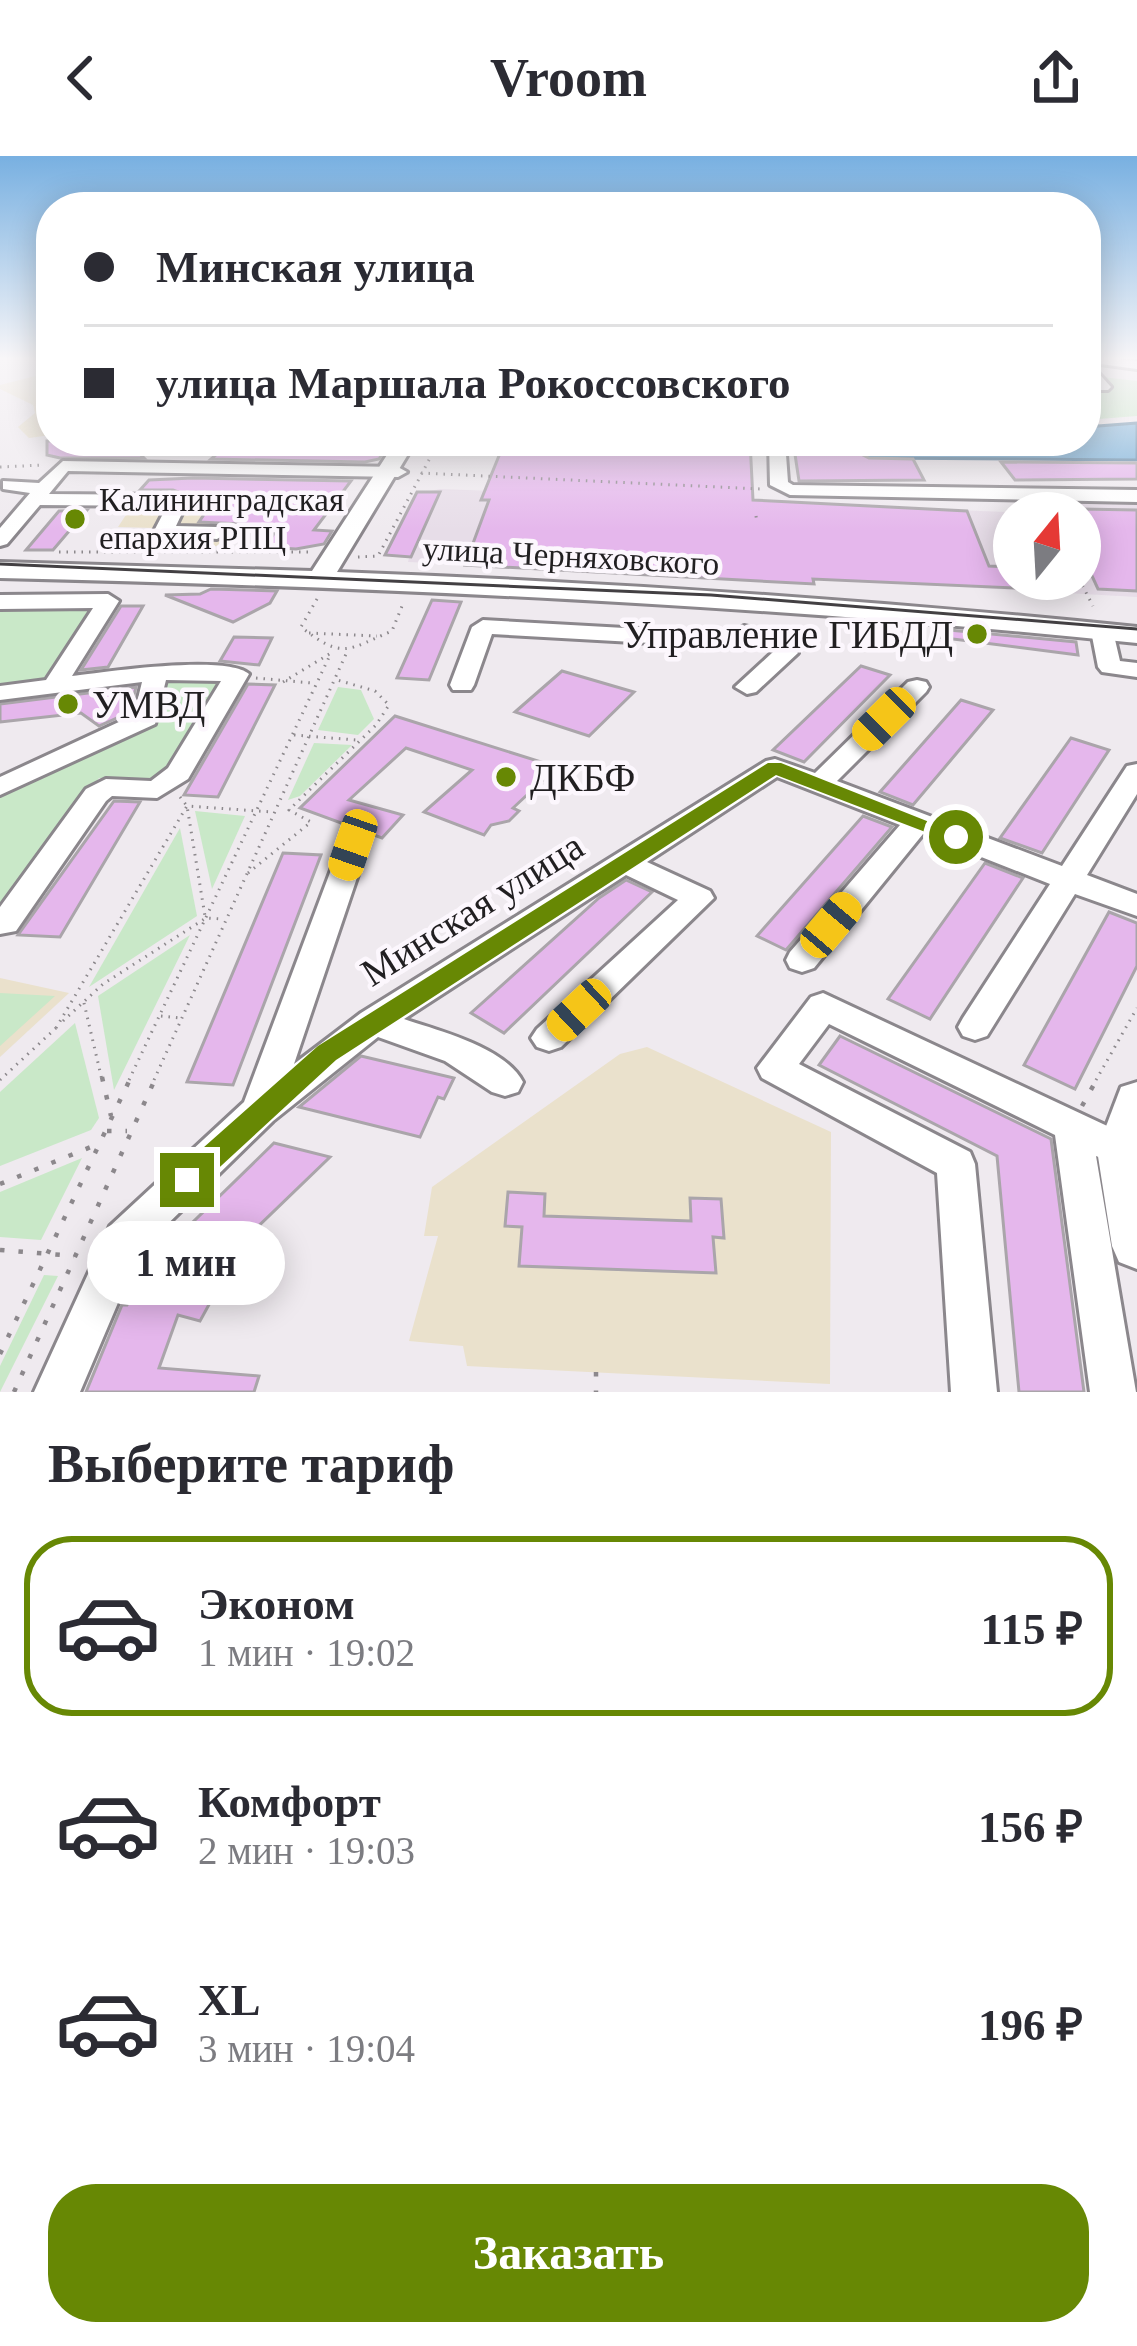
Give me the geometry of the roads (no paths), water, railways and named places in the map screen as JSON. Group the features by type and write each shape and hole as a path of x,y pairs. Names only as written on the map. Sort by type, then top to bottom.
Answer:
{"main road":[{"path":"402,472 404,456"},
{"path":"330,576 418,456"},
{"name":"улица Черняховского","path":"0,558 1137,620"},
{"name":"улица Черняховского","path":"0,570 866,594 1098,618 1137,635"},
{"path":"1136,1236 1121,1150 1137,1100"}],"street":[{"path":"779,456 782,483 1066,503 1137,496"},
{"path":"0,540 59,465 220,461 402,472"},
{"path":"5,476 39,494 176,502 164,531 217,533"},
{"path":"138,520 155,499"},
{"path":"0,602 108,601 54,686"},
{"path":"462,686 483,628 740,641 742,601"},
{"path":"1098,618 1110,667 1137,670"},
{"path":"744,633 776,640 786,652 747,687"},
{"path":"0,787 146,719 156,673"},
{"path":"0,692 156,673 237,674 168,783 157,790 106,787 96,795 2,923"},
{"path":"819,784 917,687"},
{"name":"Минская улица","path":"57,1392 124,1238 260,1110 373,1022 775,767 1137,906"},
{"path":"975,1027 1137,772"},
{"path":"802,960 918,822"},
{"path":"260,1110 353,845"},
{"path":"549,1037 699,898 625,863"},
{"path":"974,1392 956,1164 775,1068 823,1006 1121,1150"},
{"path":"373,1022 458,1051 505,1082"},
{"path":"1072,1126 1113,1392"}],"water":[{"path":"1137,423 1137,460 865,456 1101,456 1101,426"}],"tram line":[{"path":"0,564 711,595 1137,629"}],"place":[{"name":"Калининградская епархия РПЦ","path":"75,519"},
{"name":"Управление ГИБДД","path":"977,634"},
{"name":"УМВД","path":"68,704"},
{"name":"ДКБФ","path":"506,777"}]}
